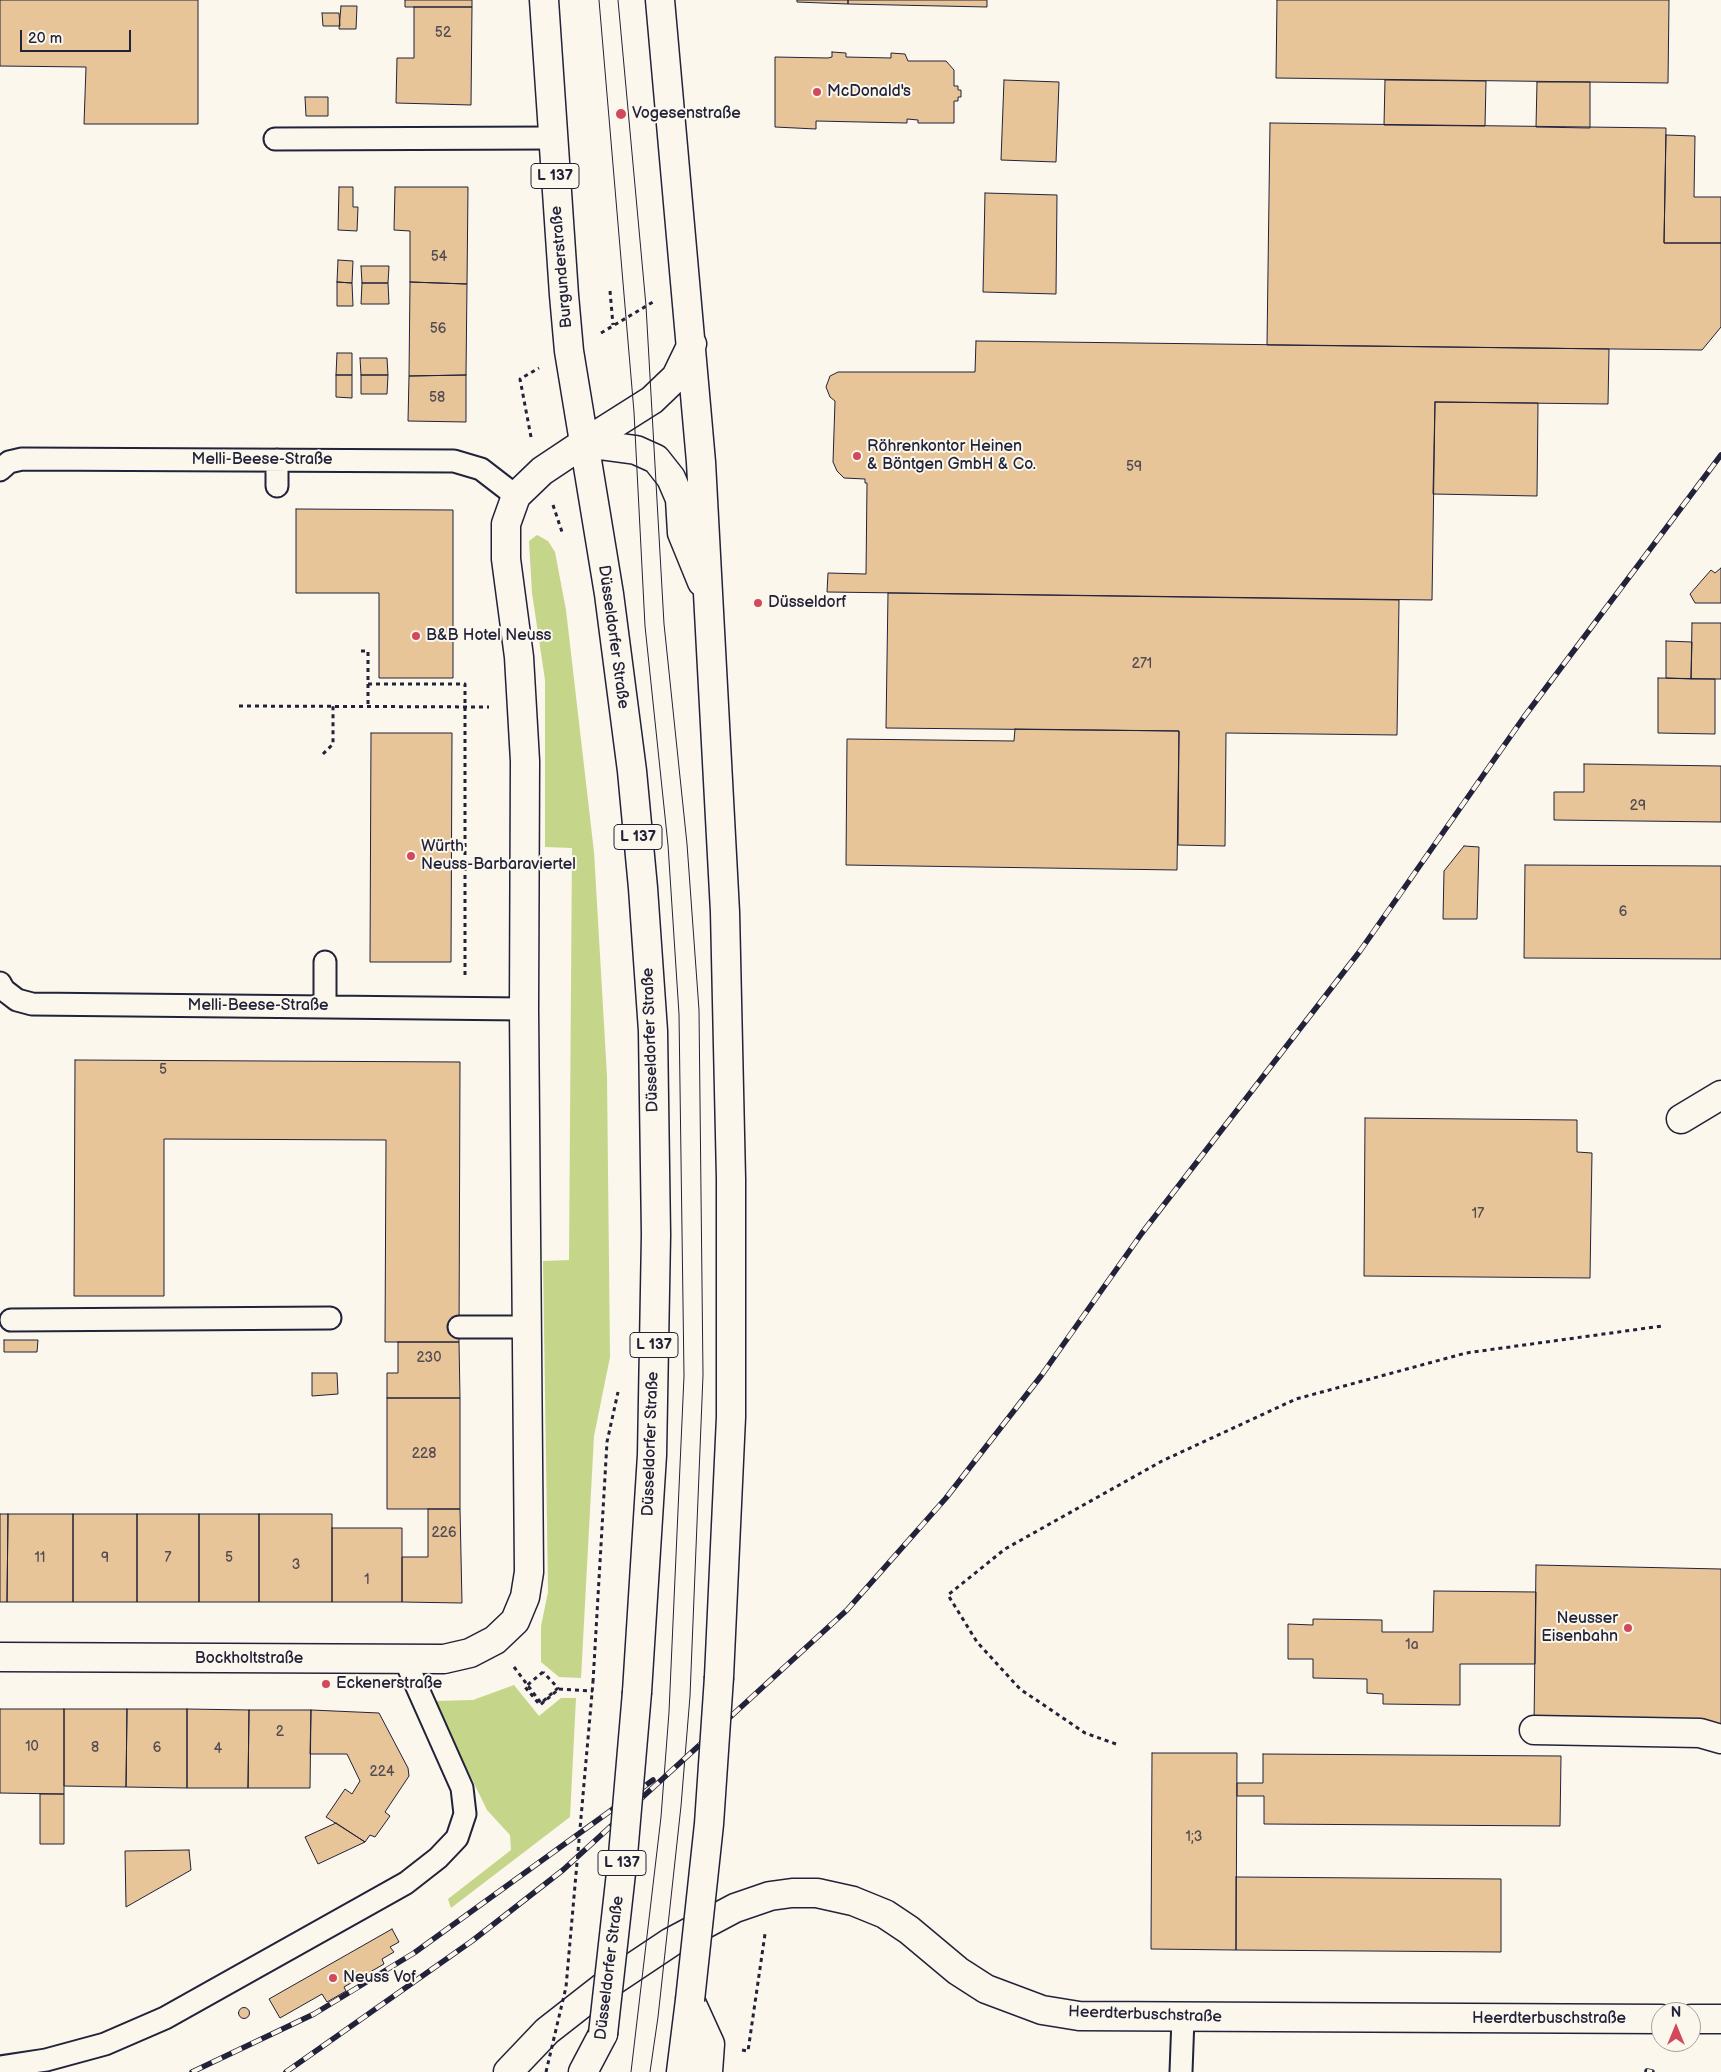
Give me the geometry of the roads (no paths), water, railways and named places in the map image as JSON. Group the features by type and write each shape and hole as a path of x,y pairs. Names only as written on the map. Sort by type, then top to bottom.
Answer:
{"main road":[{"name":"Burgunderstraße","path":"544,0 552,138 570,351 584,443"},
{"path":"660,0 692,344 710,603 724,912 731,1179 731,1418 719,1677 709,1824 690,2000 680,2072"},
{"path":"527,1327 524,1009 525,761 519,657 506,559 506,524 516,496 542,472 652,400 676,377 692,344"},
{"path":"584,443 636,450 656,459 671,478 680,499 682,533 710,603"},
{"name":"Düsseldorfer Straße","path":"584,443 608,594 632,771 643,888 653,1031 656,1235 652,1455 637,1692 623,1855 603,2034 593,2069"},
{"path":"1681,1119 1721,1094"},
{"name":"Bockholtstraße","path":"0,1657 444,1659 470,1653 495,1640 515,1622 525,1597 529,1572 527,1327"},
{"path":"1534,1730 1700,1733 1721,1739"},
{"name":"Heerdterbuschstraße","path":"508,2072 547,2031 602,1988 671,1942 735,1908 770,1896 792,1893 817,1893 853,1901 885,1914 909,1930 958,1971 986,1989 1042,2010 1079,2016 1651,2019"},
{"path":"690,2000 710,2044 708,2072"},
{"path":"1701,2019 1721,2020"}],"lane":[{"path":"275,139 552,138"},
{"name":"Melli-Beese-Straße","path":"0,470 9,462 22,459 454,461 481,469 516,496"},
{"path":"277,460 277,486"},
{"path":"325,962 325,1006"},
{"name":"Melli-Beese-Straße","path":"0,983 4,990 17,1000 32,1004 524,1009"},
{"path":"11,1320 330,1318"},
{"path":"459,1327 527,1327"},
{"path":"0,2067 46,2060 106,2044 165,2018 406,1883 438,1858 457,1838 465,1814 462,1788 405,1660"},
{"path":"1182,2072 1183,2018"}],"tram line":[{"path":"599,0 634,412 645,626 668,845 679,1014 684,1376 669,1712 661,1817 631,2072"},
{"path":"618,0 646,306 664,624 687,844 699,1010 703,1375 690,1696 681,1806 658,2017 650,2072"}],"railway":[{"path":"286,2072 472,1941 563,1870 847,1610 946,1498 1041,1376 1142,1233 1360,951 1524,717 1721,455"},
{"path":"192,2072 314,2014 414,1953 653,1780"},
{"path":"1647,2071 1652,2072"}],"place":[{"name":"McDonald's","path":"817,92"},
{"name":"Vogesenstraße","path":"621,114"},
{"name":"Röhrenkontor Heinen & Böntgen GmbH & Co.","path":"857,456"},
{"name":"Düsseldorf","path":"758,603"},
{"name":"B&B Hotel Neuss","path":"416,636"},
{"name":"Würth Neuss-Barbaraviertel","path":"411,856"},
{"name":"Neusser Eisenbahn","path":"1628,1628"},
{"name":"Eckenerstraße","path":"326,1684"},
{"name":"Neuss Vof","path":"333,1978"}]}
